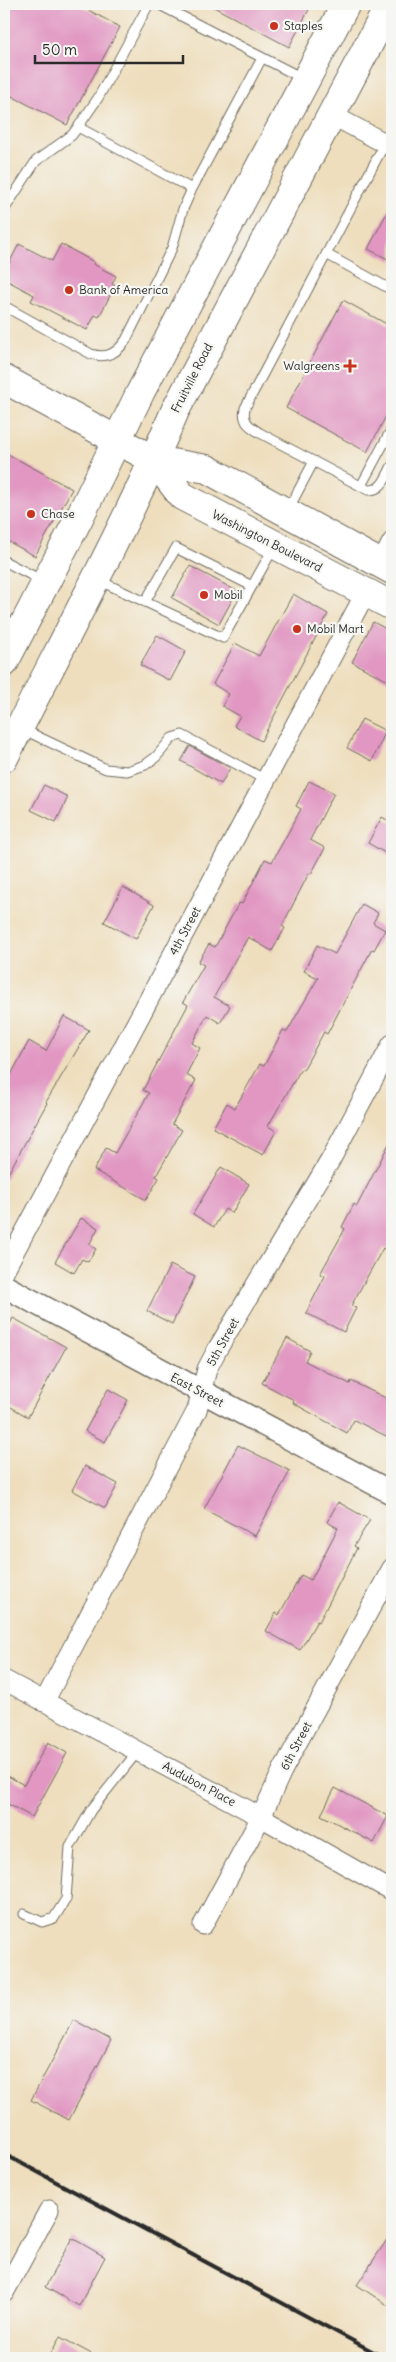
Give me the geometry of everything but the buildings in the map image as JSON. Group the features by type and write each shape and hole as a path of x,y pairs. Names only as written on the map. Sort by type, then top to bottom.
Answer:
{"main road":[{"path":"4,663 13,623 46,582 118,440 346,4"},
{"name":"Fruitville Road","path":"4,758 96,579 154,460 175,411 330,114 390,4"},
{"name":"Washington Boulevard","path":"4,379 154,460 207,469 287,512 388,559"},
{"name":"Washington Boulevard","path":"154,460 182,496 392,606"}],"street":[{"path":"330,114 389,145"},
{"name":"4th Street","path":"4,1271 366,592"},
{"name":"5th Street","path":"44,1702 197,1410 208,1369 218,1348 331,1159 392,1044"},
{"name":"East Street","path":"4,1286 201,1393 392,1492"},
{"name":"6th Street","path":"203,1925 261,1817 282,1771 392,1568"},
{"name":"Audubon Place","path":"4,1680 261,1817 392,1891"},
{"path":"4,2291 49,2210"}],"lane":[{"path":"4,210 36,161 72,135 78,128 98,98 149,4"},
{"path":"158,4 305,80"},
{"path":"4,306 92,354 106,356 114,352 126,340 168,259 183,209 192,189 262,58"},
{"path":"78,128 192,189"},
{"path":"389,145 326,254 245,408 243,416 245,422 260,433 371,490 378,488 392,466"},
{"path":"326,254 392,290"},
{"path":"361,486 392,428"},
{"path":"287,512 314,461"},
{"path":"96,579 224,638 275,545"},
{"path":"145,602 176,548 252,586"},
{"path":"4,561 46,582"},
{"path":"19,727 106,769 127,771 145,765 156,757 172,738 182,735 266,780"},
{"path":"24,1914 42,1922 54,1918 66,1899 70,1847 91,1810 139,1751"}],"railway":[{"path":"4,2154 385,2358"}],"place":[{"name":"Staples","path":"274,26"},
{"name":"Bank of America","path":"69,290"},
{"name":"Walgreens","path":"350,366"},
{"name":"Chase","path":"31,514"},
{"name":"Mobil","path":"204,595"},
{"name":"Mobil Mart","path":"297,629"}]}
